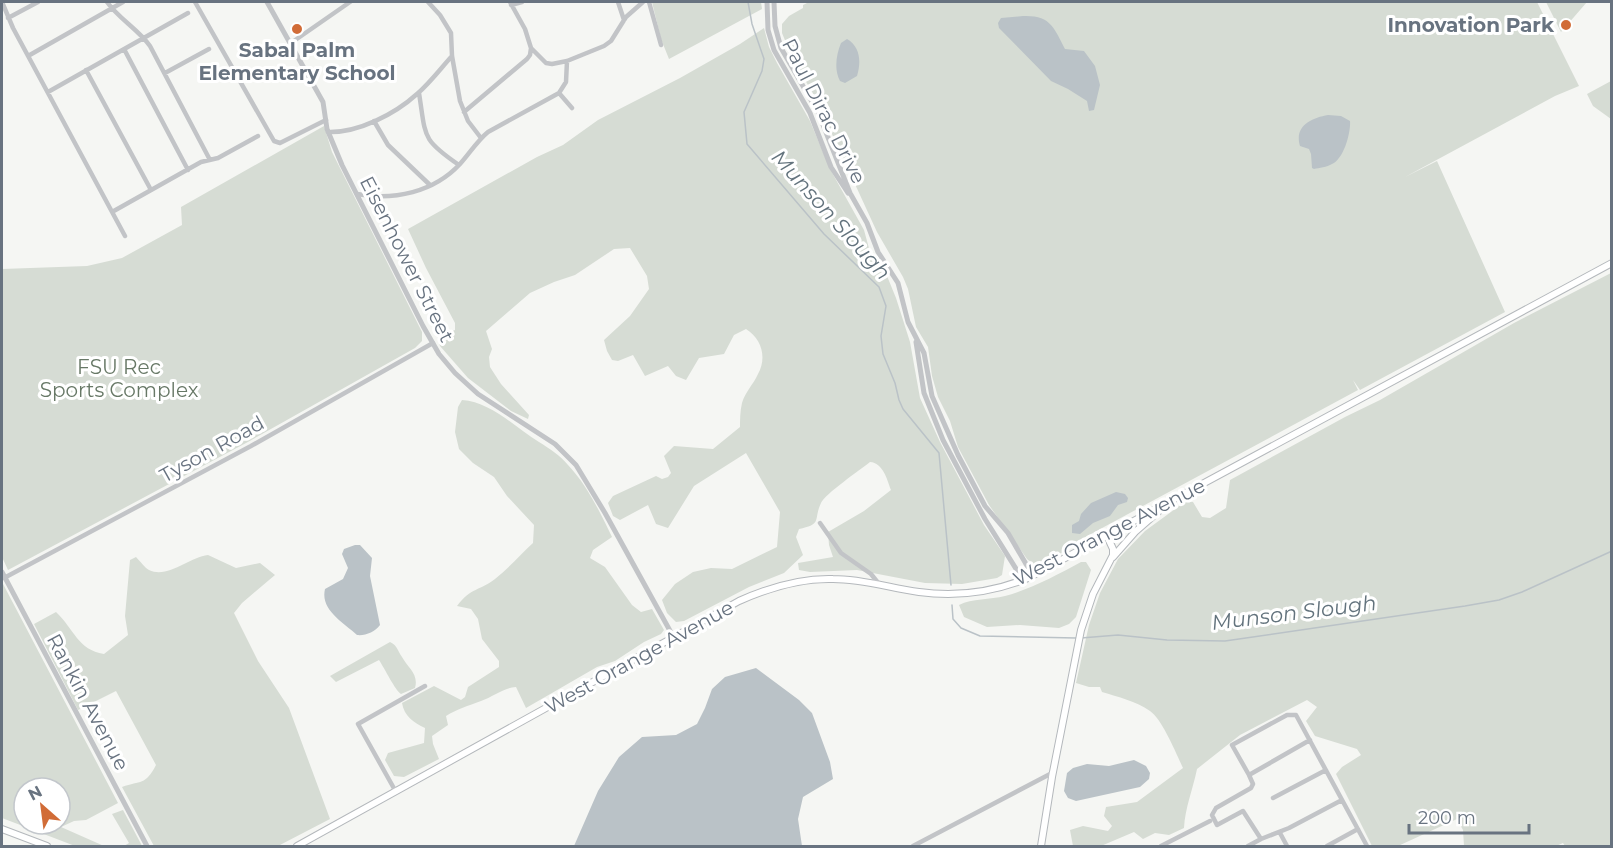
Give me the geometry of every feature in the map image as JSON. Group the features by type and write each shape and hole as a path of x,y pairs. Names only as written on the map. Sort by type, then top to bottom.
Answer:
{"main road":[{"name":"West Orange Avenue","path":"297,846 739,602 779,586 830,579 853,580 919,592 956,594 985,591 1033,576 1611,263"},
{"path":"1111,560 1143,525 1176,499"},
{"path":"1041,846 1052,773 1081,630 1093,594 1114,550 1107,536"},
{"path":"2,829 46,846"}],"street":[{"path":"2,2 8,18 125,236"},
{"path":"8,18 38,2"},
{"path":"107,2 144,37 210,160"},
{"path":"28,56 123,2"},
{"path":"195,2 274,141 280,143 326,120"},
{"name":"Eisenhower Street","path":"267,2 323,102 328,132 342,165 433,343 455,373 473,389 499,409 555,444 576,465 674,638"},
{"path":"291,43 350,2"},
{"path":"428,2 449,29 452,37 452,56 464,112 481,138"},
{"path":"434,8 440,2"},
{"path":"464,112 530,55 531,48 525,29 510,3 522,2"},
{"path":"618,2 624,20"},
{"path":"531,48 546,63 567,61 604,46 611,41 624,20 644,2"},
{"path":"649,2 661,45"},
{"name":"Paul Dirac Drive","path":"767,2 768,30 774,51 810,113 835,173 867,223 878,252 898,283 918,352 924,393 935,422 985,519 1023,580"},
{"name":"Paul Dirac Drive","path":"774,2 775,26 781,48 818,112 853,199"},
{"path":"48,92 188,13"},
{"path":"124,48 188,170"},
{"path":"165,73 209,49"},
{"path":"328,132 344,132 375,121 419,93 452,56"},
{"path":"357,194 384,197 411,193 430,185 459,165 481,138 559,93 566,81 567,61"},
{"path":"86,70 151,190"},
{"path":"419,93 427,138 438,151 459,165"},
{"path":"559,93 572,108"},
{"path":"375,121 388,145 430,185"},
{"path":"112,212 258,135"},
{"name":"Paul Dirac Drive","path":"913,331 924,353 932,396 964,469 985,506 1008,533 1033,576"},
{"name":"Tyson Road","path":"3,575 251,446 433,343"},
{"path":"820,523 841,553 871,574 879,584"},
{"name":"Rankin Avenue","path":"3,575 147,846"},
{"path":"396,792 358,724 425,686"},
{"path":"1261,839 1243,811 1217,825 1212,815 1213,812 1251,788 1253,784 1232,745 1290,714 1297,717 1367,846"},
{"path":"1249,775 1310,740"},
{"path":"1273,798 1326,770"},
{"path":"913,846 1052,773"},
{"path":"1248,846 1342,800"},
{"path":"1161,846 1210,820"},
{"path":"1327,846 1358,829"},
{"path":"1280,832 1287,846"}],"green space":[{"path":"652,2 761,2 762,9 669,59 661,39"},
{"path":"809,2 1537,2 1579,86 1555,96 1405,177 1437,161 1505,312 1360,390 1353,380 1358,390 1036,566 1027,559 989,505 958,447 950,421 938,397 928,347 916,327 908,289 903,277 877,232 814,95 793,60 782,33 782,24"},
{"path":"1546,2 1587,2 1561,32"},
{"path":"764,28 769,47 810,121 830,169 864,230 870,252 887,276 910,342 920,398 940,442 984,525 1005,556 1002,575 997,578 962,584 925,583 857,570 810,572 799,570 798,563 833,557 828,532 864,511 891,490 881,468 870,462 824,499 814,523 799,529 796,537 803,555 784,573 749,587 684,621 676,622 667,613 662,600 675,584 693,572 711,568 732,569 777,547 780,512 746,453 694,486 668,528 656,524 648,505 620,520 613,516 608,503 613,496 656,476 662,479 668,477 671,473 664,456 674,446 713,449 740,427 742,403 761,368 761,349 756,338 746,329 734,335 724,354 699,358 686,380 676,376 668,366 645,376 633,355 618,361 612,360 604,340 630,316 649,289 647,276 630,248 614,249 575,275 530,293 486,331 492,349 489,357 490,367 501,384 529,415 528,419 511,411 468,378 440,346 439,337 455,330 455,323 408,229 537,157 563,145 598,120 680,78"},
{"path":"1611,81 1611,119 1593,106 1587,94"},
{"name":"FSU Rec Sports Complex","path":"324,126 332,152 422,332 422,341 415,348 246,443 8,570 2,557 2,269 87,266 122,258 182,225 181,207"},
{"path":"1611,273 1611,846 1565,846 1563,843 1556,846 1464,846 1463,830 1457,819 1398,846 1372,846 1336,774 1342,767 1361,755 1357,749 1315,736 1306,721 1317,707 1307,700 1240,735 1197,769 1187,806 1184,828 1169,835 1155,833 1143,839 1134,832 1101,846 1073,846 1070,830 1083,826 1108,831 1112,826 1104,816 1106,807 1137,802 1183,768 1164,729 1150,711 1133,702 1102,692 1100,687 1089,687 1076,683 1089,625 1100,593 1118,559 1145,531 1186,501 1193,502 1202,517 1210,518 1226,508 1230,480 1380,400 1514,323"},
{"path":"462,400 493,410 565,461 587,490 612,537 593,550 590,558 605,567 632,605 641,612 652,609 664,630 615,661 597,667 526,708 516,687 446,716 448,725 432,736 439,759 404,777 394,776 385,760 388,753 424,743 425,728 410,718 402,703 434,686 461,700 465,697 468,687 499,667 499,661 482,639 478,619 471,609 457,606 471,592 490,583 500,575 533,543 534,525 507,496 494,477 473,463 459,449 455,432 458,407"},
{"path":"208,555 236,568 260,563 275,575 242,603 234,613 258,661 289,708 330,819 278,846 154,846 122,787 145,779 156,765 116,691 78,710 34,624 56,612 82,643 95,652 104,654 128,635 125,616 130,560 136,557 149,570 164,572"},
{"path":"1081,562 1086,562 1091,570 1076,617 1069,624 1059,628 1020,625 987,627 964,617 959,605 1015,593"},
{"path":"2,582 118,803 86,820 72,822 72,776 12,776 12,822 2,818"},
{"path":"390,642 396,647 414,675 415,688 401,694 379,660 336,682 330,676"},
{"path":"123,810 142,846 124,846 129,843 112,814"},
{"path":"72,832 104,846 75,846 49,836 72,836"}],"shaded area":[{"path":"1023,16 1046,20 1065,49 1084,51 1095,66 1100,85 1094,110 1089,111 1087,101 1051,81 999,28 998,23 1001,18"},
{"path":"847,39 855,46 859,56 859,66 857,76 845,83 838,77 836,62 841,43"},
{"path":"1328,115 1341,116 1350,121 1348,138 1336,161 1328,166 1314,169 1309,149 1300,146 1299,133 1305,124"},
{"path":"1116,492 1125,494 1128,498 1127,502 1118,505 1110,516 1093,523 1080,534 1072,533 1072,525 1079,521 1081,514 1091,503"},
{"path":"360,545 372,558 370,576 380,625 373,632 360,635 357,635 334,615 324,596 325,589 343,579 348,568 342,554 344,549"},
{"path":"756,668 799,700 812,713 830,762 833,779 803,797 798,819 802,846 574,846 598,791 619,757 642,737 676,735 697,724 712,689 725,677"},
{"path":"1134,760 1146,766 1150,773 1149,779 1140,787 1076,801 1068,798 1064,791 1067,773 1073,768 1087,764 1109,766"}],"waterway":[{"name":"Munson Slough","path":"748,2 752,24 764,59 762,71 744,112 747,144 824,234 879,287 886,306 881,336 883,354 895,383 899,400 903,409 939,453 951,585"},
{"name":"Munson Slough","path":"1081,638 1118,635 1167,640 1225,641 1465,606 1499,600 1522,592 1612,551"},
{"name":"Munson Slough","path":"952,605 953,619 961,628 980,636 1076,638"}],"place":[{"name":"Innovation Park","path":"1566,25"},
{"name":"Sabal Palm Elementary School","path":"297,29"}]}
